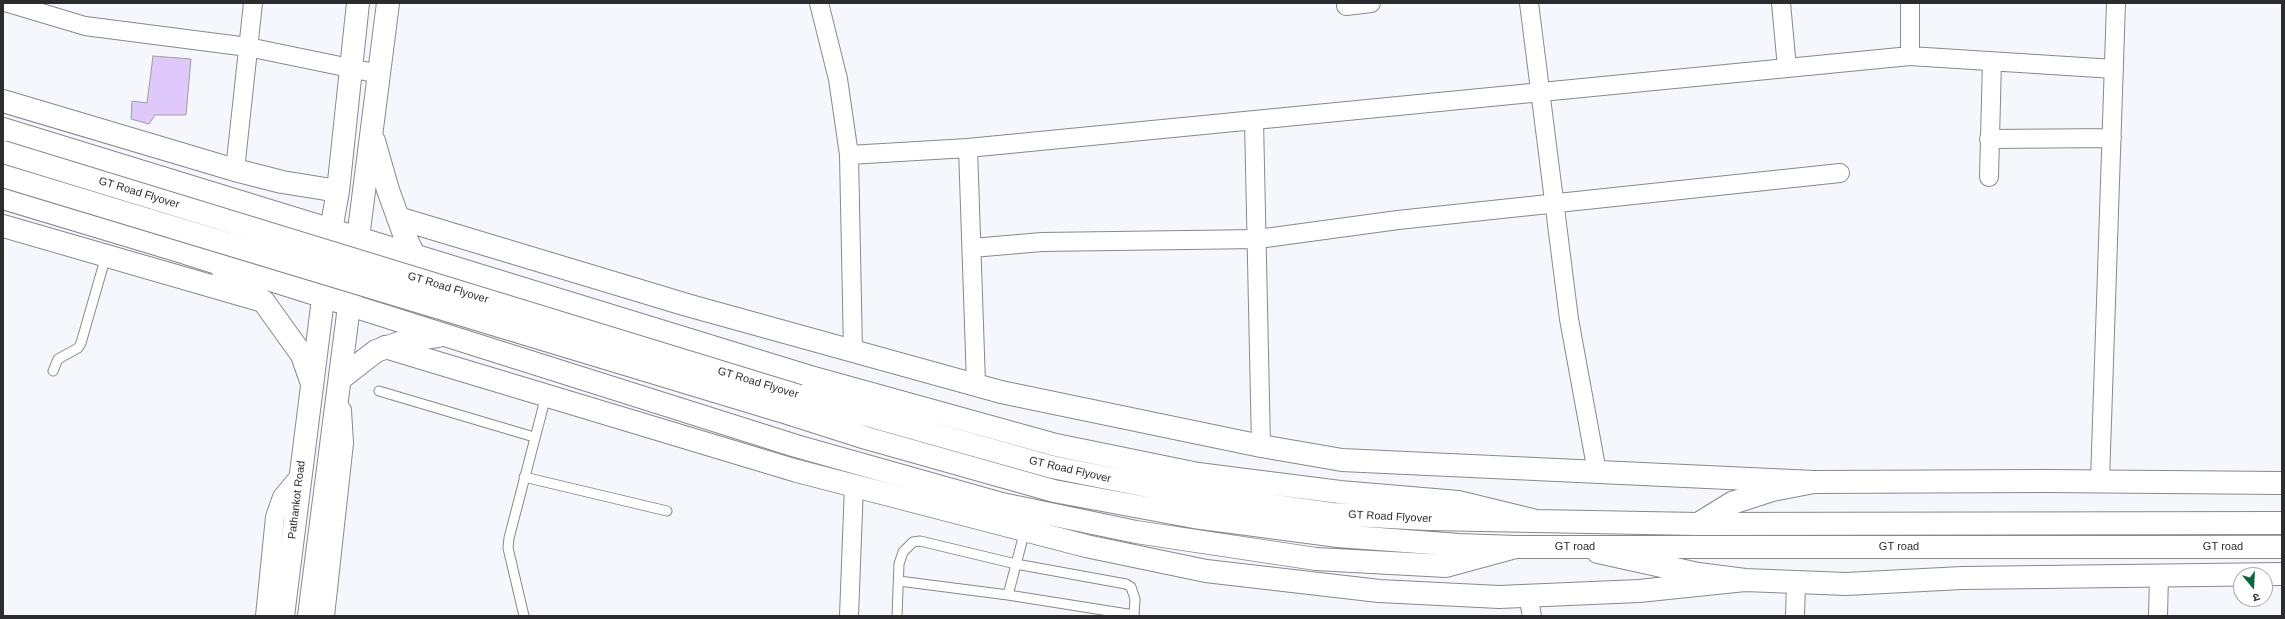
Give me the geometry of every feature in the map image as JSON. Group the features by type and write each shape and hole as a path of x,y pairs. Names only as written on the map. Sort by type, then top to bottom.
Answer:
{"main road":[{"name":"Pathankot Road","path":"283,616 331,230 338,191 358,3"},
{"path":"309,616 388,3"},
{"path":"3,101 235,170 282,182 338,191"},
{"path":"3,129 807,376 1056,446 1198,474 1340,492 1458,502 1532,520 1698,524 2282,523"},
{"path":"372,132 398,218 414,256"},
{"name":"GT Road Flyover","path":"3,152 797,406 866,438 1054,491 1194,518 1338,536 1459,545 1516,547"},
{"name":"GT Road Flyover","path":"3,176 797,406 868,417 1052,467 1193,495 1332,514 1428,519 1532,520"},
{"path":"3,198 207,260 796,446 1002,504 1136,532 1316,559 1446,566 1516,547"},
{"path":"398,218 687,305 1024,397 1261,446 1342,460 1814,482 2100,481 2282,483"},
{"path":"3,226 264,302"},
{"path":"207,260 264,302 302,355 312,384"},
{"path":"340,379 376,351 385,347 408,340 445,335"},
{"path":"385,347 546,396 854,486 1086,546 1206,571 1379,591 1499,597 1530,606 1639,591 1745,580"},
{"path":"1698,524 1732,503 1772,490 1814,482"},
{"name":"GT road","path":"1516,547 2282,547"},
{"path":"1575,547 1698,574 1745,580 1846,584 1962,578 2282,574"}],"street":[{"path":"8,3 85,26 248,47 379,74"},
{"path":"235,170 253,3"},
{"path":"819,3 838,79 849,155 853,351"},
{"path":"1346,6 1371,3"},
{"path":"1529,3 1569,319 1597,472"},
{"path":"1781,3 1787,68"},
{"path":"1910,3 1910,56"},
{"path":"2100,481 2116,3"},
{"path":"849,155 968,148 1910,56 2114,69"},
{"path":"1989,177 1992,61"},
{"path":"1254,120 1258,239 1261,446"},
{"path":"1989,139 2112,138"},
{"path":"968,148 976,384"},
{"path":"972,248 1042,242 1258,239 1554,203 1840,173"},
{"path":"325,616 344,443 340,379"},
{"path":"265,616 276,512 282,497 301,474"},
{"path":"849,616 854,486"},
{"path":"2158,616 2159,575"},
{"path":"1795,616 1796,582"}],"lane":[{"path":"53,371 58,359 78,348 82,343 106,256"},
{"path":"379,391 534,437"},
{"path":"524,616 508,548 510,527 546,396"},
{"path":"524,478 666,511"},
{"path":"1008,595 1025,530"},
{"path":"897,616 899,564 903,552 913,542 920,541 1016,564 1126,584 1131,586 1133,592 1134,615 1008,595 899,581"}],"building":[{"path":"153,56 191,59 186,115 155,115 149,124 131,119 132,101 147,103"}]}
